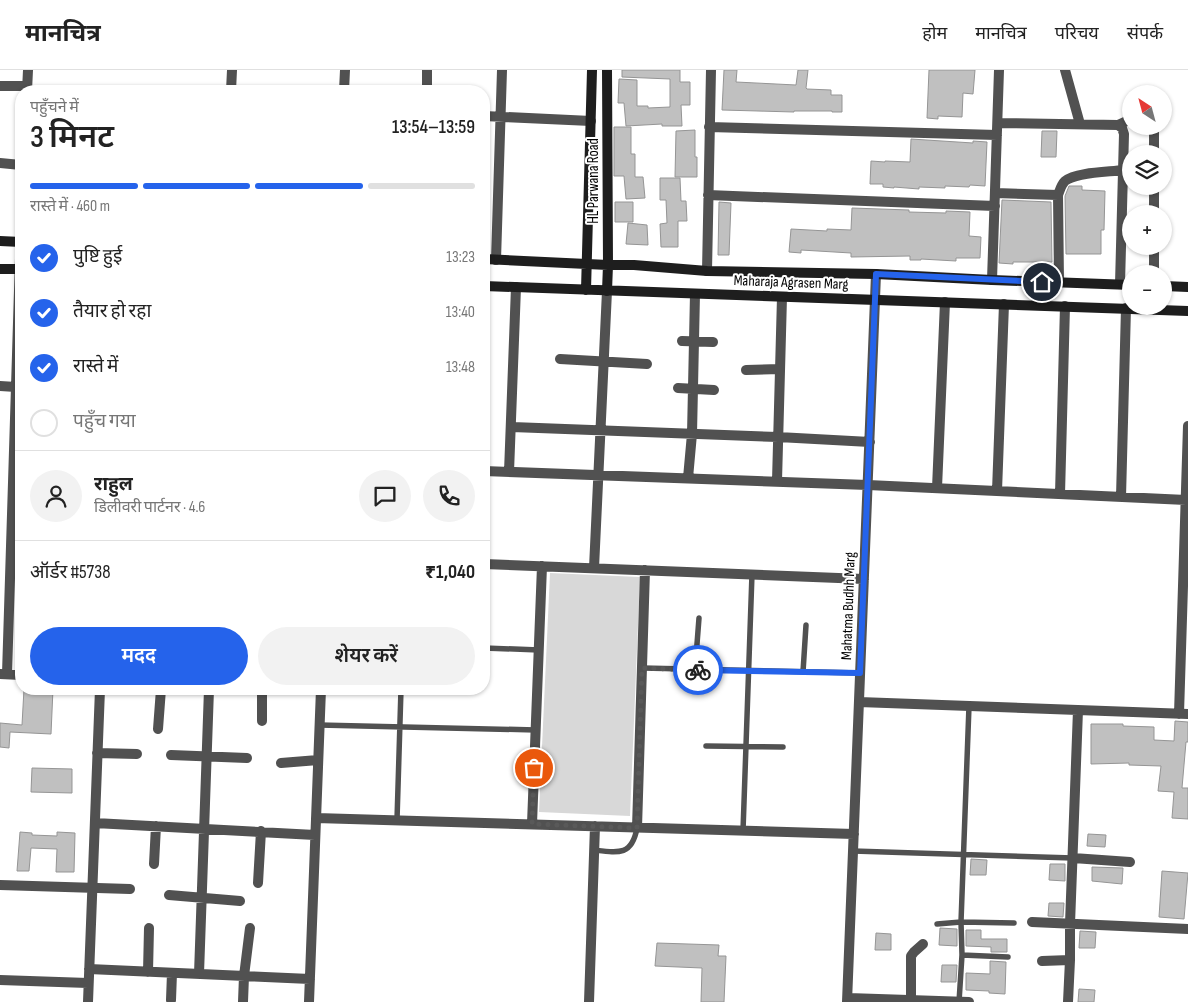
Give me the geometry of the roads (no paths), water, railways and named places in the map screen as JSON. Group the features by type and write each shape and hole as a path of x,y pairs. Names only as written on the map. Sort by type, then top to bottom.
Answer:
{"street":[{"path":"27,85 28,70"},
{"path":"231,85 232,70"},
{"path":"344,85 345,70"},
{"path":"427,70 427,85"},
{"path":"496,260 502,70"},
{"name":"HL Parwana Road","path":"586,290 592,70"},
{"name":"HL Parwana Road","path":"607,70 608,291"},
{"path":"707,271 711,70"},
{"path":"992,280 1000,70"},
{"path":"1065,70 1080,124"},
{"path":"0,86 15,88"},
{"path":"490,116 591,121"},
{"path":"998,123 1118,124 1122,122"},
{"path":"1118,124 1121,126 1124,134 1124,145"},
{"path":"709,126 997,135"},
{"path":"0,163 15,164"},
{"path":"1059,282 1058,195 1062,185 1067,179 1080,175 1122,170"},
{"path":"995,193 1058,195"},
{"path":"708,195 995,206"},
{"path":"1120,284 1123,195"},
{"path":"0,241 15,242"},
{"name":"Maharaja Agrasen Marg","path":"490,260 707,271 876,274 1120,284"},
{"path":"0,269 15,269"},
{"name":"Mahatma Budhh Marg","path":"847,1000 876,274"},
{"name":"Maharaja Agrasen Marg","path":"490,286 1122,308"},
{"path":"1172,286 1188,287"},
{"path":"509,472 516,288"},
{"path":"594,568 608,291"},
{"path":"688,478 692,434 694,294"},
{"path":"777,481 782,297"},
{"path":"937,488 944,302"},
{"path":"997,491 1004,304"},
{"path":"1060,494 1065,306"},
{"name":"Maharaja Agrasen Marg","path":"1172,309 1188,310"},
{"path":"1121,497 1126,315"},
{"path":"682,340 713,342"},
{"path":"560,359 647,364"},
{"path":"746,370 780,370"},
{"path":"0,386 15,387"},
{"path":"678,388 714,390"},
{"path":"859,702 1183,714 1188,426"},
{"path":"512,427 870,442"},
{"path":"490,471 868,484 1186,500"},
{"path":"4,674 15,503"},
{"path":"490,564 864,579"},
{"path":"532,824 542,566"},
{"path":"637,828 645,570"},
{"path":"88,1002 100,695"},
{"path":"158,729 161,695"},
{"path":"199,974 209,695"},
{"path":"262,695 262,721"},
{"path":"309,1002 321,695"},
{"path":"1068,1002 1078,710"},
{"path":"97,753 137,754"},
{"path":"171,755 247,758"},
{"path":"281,762 318,760"},
{"path":"316,818 854,834"},
{"path":"94,823 315,834"},
{"path":"154,864 156,826"},
{"path":"589,1002 595,826"},
{"path":"258,883 261,831"},
{"path":"1073,858 1130,862"},
{"path":"0,885 130,889"},
{"path":"169,895 240,901"},
{"path":"1032,922 1188,929"},
{"path":"148,972 149,928"},
{"path":"243,1002 250,928"},
{"path":"911,1001 911,956 923,944"},
{"path":"1042,961 1070,960"},
{"path":"89,969 310,979"},
{"path":"171,1000 172,973"},
{"path":"0,980 88,983"},
{"path":"847,1000 969,1002"}],"lane":[{"path":"743,831 752,574"},
{"path":"695,670 699,618"},
{"path":"803,672 806,625"},
{"path":"490,648 539,650"},
{"path":"642,668 860,673"},
{"path":"397,820 401,695"},
{"path":"958,1002 962,955 961,922 969,706"},
{"path":"319,725 536,730"},
{"path":"706,746 783,747"},
{"path":"594,850 612,853 625,850 633,842 637,828"},
{"path":"853,851 1073,858"},
{"path":"937,924 961,922 1014,923"},
{"path":"962,955 1008,957"}]}
